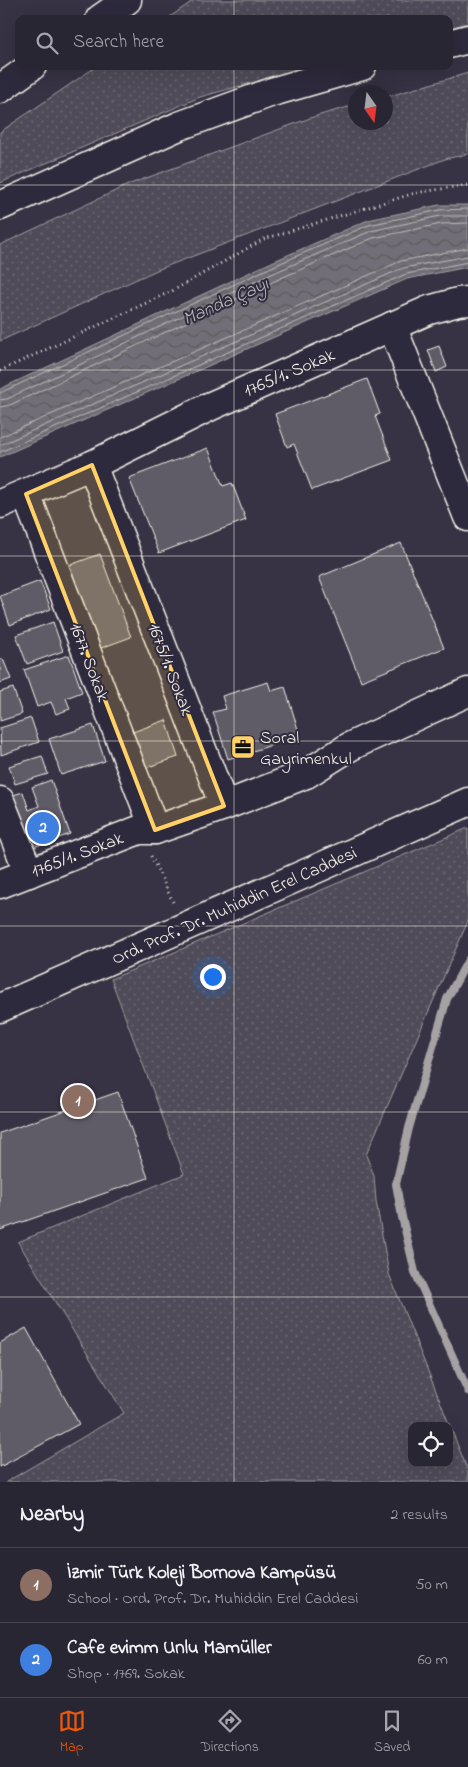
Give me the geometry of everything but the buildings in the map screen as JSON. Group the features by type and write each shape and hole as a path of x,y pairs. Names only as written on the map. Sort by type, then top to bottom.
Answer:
{"main road":[{"path":"106,15 127,0"},
{"path":"453,43 468,39"},
{"path":"0,88 26,70"},
{"path":"0,206 179,126 272,92 348,70"},
{"name":"1765/1. Sokak","path":"0,504 92,464 211,406 392,326 429,310 468,301"},
{"path":"392,326 468,518"},
{"name":"1675/1. Sokak","path":"92,464 224,806"},
{"name":"1677. Sokak","path":"26,494 147,830"},
{"path":"147,830 224,806 306,774 351,746 468,692"},
{"path":"0,800 29,873"},
{"name":"Ord. Prof. Dr. Muhiddin Erel Caddesi","path":"0,1008 468,802"},
{"name":"1765/1. Sokak","path":"0,884 147,830"}],"path":[{"path":"0,371 172,292 264,240 415,194 468,185"},
{"path":"147,830 185,926"}],"highlighted area":[{"path":"92,465 224,806 155,830 26,494"}],"shaded area":[{"path":"194,0 468,0 468,23 453,27 453,15 173,15"},
{"path":"91,70 298,70 200,97 0,183 0,132"},
{"path":"468,73 468,154 445,159 157,270 0,341 0,245 130,184 313,117 348,107 348,130 393,130 393,95"},
{"path":"468,828 468,921 366,1155 374,1176 376,1201 389,1274 448,1422 408,1422 408,1467 453,1467 453,1434 468,1471 468,1482 6,1482 124,1413 18,1242 184,1174 111,979"}],"water":[{"name":"Manda Çayı","path":"439,205 468,205 468,267 407,279 0,457 0,389 274,261 368,220"}],"waterway":[{"path":"468,960 447,999 409,1128 396,1184 415,1272 468,1391"}],"place":[{"name":"Soral Gayrimenkul","path":"243,747"},
{"name":"Cafe evimm Unlu Mamüller","path":"43,828"},
{"name":"İzmir Türk Koleji Bornova Kampüsü","path":"78,1101"}]}
